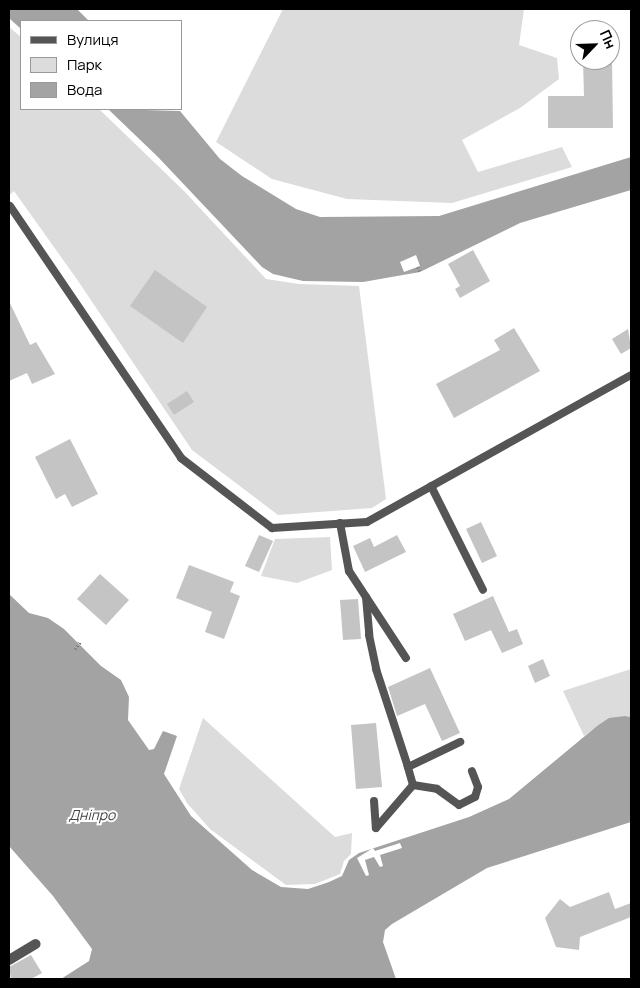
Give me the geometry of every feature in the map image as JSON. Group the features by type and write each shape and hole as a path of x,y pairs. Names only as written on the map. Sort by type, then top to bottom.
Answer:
{"street":[{"path":"9,960 36,944"}],"lane":[{"path":"10,206 180,458 272,528 367,522 631,375"},
{"path":"431,486 483,590"},
{"path":"340,523 349,571 406,658"},
{"path":"366,597 369,635 376,669 413,785"},
{"path":"408,767 460,742"},
{"path":"413,785 437,789 459,804 475,797 478,787 472,771"},
{"path":"374,801 376,828 413,785"}],"path":[{"path":"418,267 420,272"},
{"path":"75,649 80,642"}],"green space":[{"path":"283,9 524,9 519,45 557,58 559,79 520,108 462,140 478,172 562,147 572,167 452,203 347,199 272,179 216,142"},
{"path":"9,27 20,36 20,110 100,110 184,191 266,279 299,284 359,286 386,499 372,508 278,515 192,450 76,278 14,191 9,196"},
{"path":"330,537 332,570 297,583 261,576 275,539"},
{"path":"631,669 631,717 625,716 597,726 584,736 563,691"},
{"path":"203,718 335,837 352,833 351,854 344,861 340,874 315,884 286,885 210,829 187,803 179,789"}],"water":[{"path":"9,9 77,9 88,20 20,20 20,28 9,18"},
{"path":"109,110 180,111 220,159 242,176 296,209 320,217 439,216 631,157 631,190 520,223 420,272 363,282 303,281 273,274 262,267 158,157"},
{"name":"Дніпро","path":"9,594 29,613 48,618 64,629 101,666 121,680 129,697 128,720 149,750 154,749 163,731 177,736 164,774 191,816 252,870 281,887 308,889 329,882 342,876 349,860 359,853 469,817 509,799 609,718 631,717 631,822 487,868 392,924 385,930 383,942 396,979 61,979 89,961 92,949 53,896 9,846"}],"pier":[{"path":"416,255 420,266 404,272 400,262"},
{"path":"400,843 402,848 380,855 383,866 380,867 374,857 365,860 369,875 366,876 357,858 373,848 375,851"}],"building":[{"path":"583,70 612,70 613,128 548,128 548,96 584,96"},
{"path":"473,250 490,281 460,298 455,289 460,286 448,264"},
{"path":"155,270 207,307 183,343 130,306"},
{"path":"9,301 30,345 36,342 55,374 32,384 27,373 9,381"},
{"path":"514,328 540,371 454,418 436,384 500,350 494,340"},
{"path":"628,329 631,348 621,354 612,339"},
{"path":"187,391 194,402 174,415 167,404"},
{"path":"70,439 98,494 72,507 65,494 56,499 35,457"},
{"path":"481,522 497,556 482,563 466,529"},
{"path":"259,535 273,541 259,572 245,566"},
{"path":"397,535 406,552 365,572 353,546 370,538 374,547"},
{"path":"189,565 234,582 230,592 240,596 224,639 205,632 212,612 176,598"},
{"path":"100,574 129,600 106,625 77,599"},
{"path":"493,596 509,632 517,629 523,644 502,653 491,630 465,641 453,614"},
{"path":"358,599 361,639 343,640 340,600"},
{"path":"543,659 550,676 535,683 528,666"},
{"path":"430,668 460,733 442,741 425,704 397,716 388,687"},
{"path":"376,723 382,787 356,789 351,725"},
{"path":"609,892 615,909 631,903 631,917 580,937 579,950 556,947 545,918 560,899 570,907"},
{"path":"31,955 42,973 31,979 11,979 9,967"}]}
